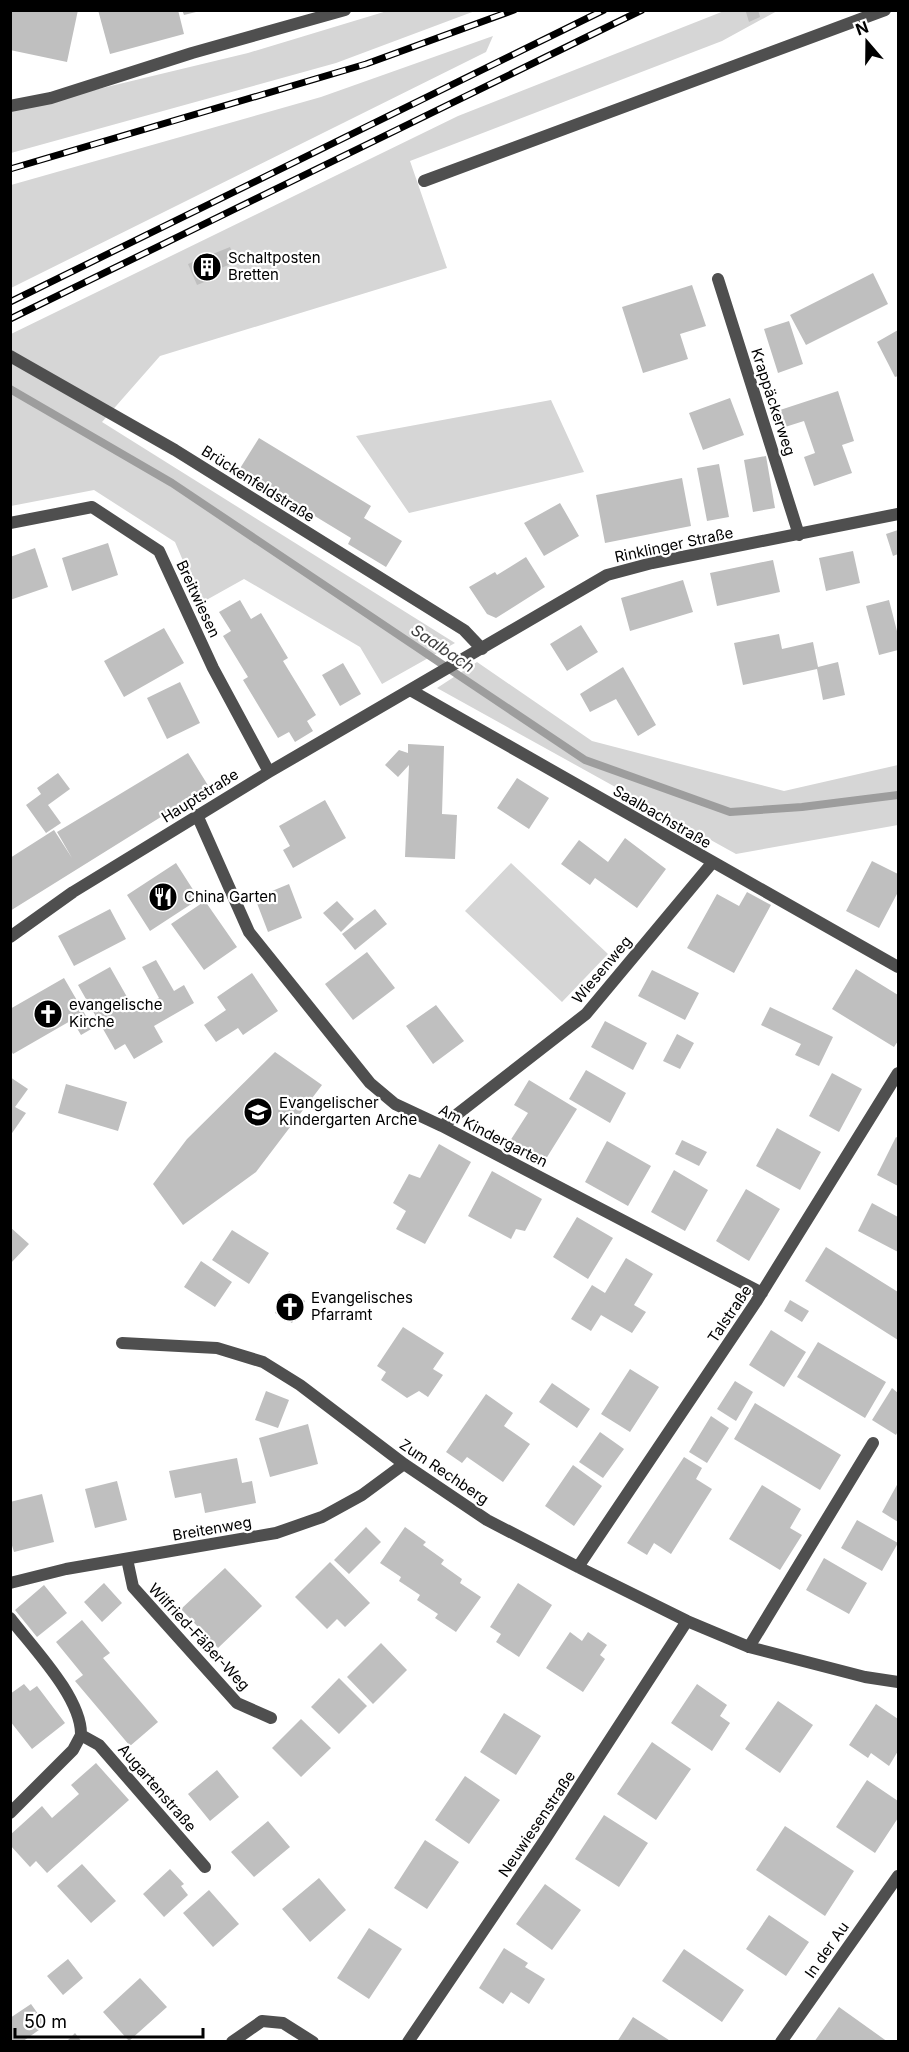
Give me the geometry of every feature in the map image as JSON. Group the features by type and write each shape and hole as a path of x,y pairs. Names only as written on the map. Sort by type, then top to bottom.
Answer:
{"street":[{"path":"10,105 51,98 322,14 345,10"},
{"path":"424,181 885,10"},
{"name":"Krappäckerweg","path":"718,279 799,535"},
{"name":"Brückenfeldstraße","path":"10,356 175,450 464,630 482,649"},
{"name":"Breitwiesen","path":"10,523 92,507 159,551 213,668 268,772"},
{"name":"Rinklinger Straße","path":"416,688 607,575 652,563 898,514"},
{"name":"Hauptstraße","path":"10,937 73,892 197,815 416,688"},
{"name":"Saalbachstraße","path":"416,688 712,862 898,967"},
{"name":"Am Kindergarten","path":"197,815 249,932 370,1083 395,1104 442,1126 762,1293"},
{"name":"Wiesenweg","path":"442,1126 586,1014 712,862"},
{"name":"Talstraße","path":"578,1567 762,1293 898,1073"},
{"name":"Zum Rechberg","path":"122,1343 217,1348 262,1362 300,1385 404,1464 488,1520 687,1622 749,1647 865,1677 898,1682"},
{"path":"749,1647 873,1443"},
{"name":"Breitenweg","path":"10,1583 127,1559 229,1543 285,1530 322,1517 362,1495 404,1464"},
{"name":"Wilfried-Fäßer-Weg","path":"127,1559 134,1587 237,1703 271,1718"},
{"path":"10,1618 74,1704 81,1722 81,1735 73,1750 10,1813"},
{"name":"Neuwiesenstraße","path":"408,2042 546,1838 687,1622"},
{"name":"Augartenstraße","path":"81,1735 99,1745 205,1867"},
{"name":"In der Au","path":"781,2042 898,1876"},
{"path":"232,2042 262,2021 283,2023 312,2042"}],"shaded area":[{"path":"387,11 475,11 336,63 11,153 11,110 248,53"},
{"path":"724,11 777,11 722,41 410,161 447,268 160,356 102,422 455,643 382,684 360,647 244,579 201,603 175,542 94,490 11,506 11,334 458,116"},
{"path":"493,36 486,52 11,288 11,185 321,97"},
{"path":"551,400 584,472 409,513 356,436"},
{"path":"477,662 592,741 784,791 898,765 898,825 736,854 437,688"},
{"path":"511,863 608,954 562,1002 465,911"}],"building":[{"path":"10,10 78,10 67,62 10,50"},
{"path":"98,10 178,10 184,34 110,54"},
{"path":"182,10 200,10 200,11 184,15"},
{"path":"758,10 760,17 749,22 746,12"},
{"name":"Schaltposten Bretten","path":"230,247 236,262 216,270 219,276 197,285 188,264"},
{"path":"873,273 888,304 806,345 790,315"},
{"path":"692,285 706,326 680,334 688,359 643,373 622,307"},
{"path":"789,321 803,364 778,373 764,329"},
{"path":"898,330 898,376 895,377 877,342"},
{"path":"838,391 854,441 842,445 852,473 814,486 804,457 815,453 804,421 785,427 780,410"},
{"path":"730,398 744,435 703,450 689,413"},
{"path":"259,438 371,506 364,518 402,541 386,567 348,544 351,538 239,470"},
{"path":"766,456 775,508 753,512 744,460"},
{"path":"719,464 729,517 707,521 697,468"},
{"path":"682,478 691,526 605,543 596,495"},
{"path":"560,503 579,536 544,556 524,523"},
{"path":"898,530 898,554 893,556 886,534"},
{"path":"108,543 118,575 72,591 62,558"},
{"path":"35,548 48,587 10,600 10,557"},
{"path":"853,551 860,583 826,591 819,558"},
{"path":"526,557 545,587 496,618 487,614 469,587 495,572 497,575"},
{"path":"773,560 780,592 717,606 710,573"},
{"path":"683,580 693,612 630,631 621,598"},
{"path":"240,600 251,619 261,613 288,658 283,661 316,715 307,721 313,731 295,742 289,732 278,738 243,680 248,677 223,636 231,631 219,612"},
{"path":"889,600 898,635 898,650 879,655 866,606"},
{"path":"581,625 598,652 567,671 550,644"},
{"path":"164,628 184,663 124,697 104,661"},
{"path":"779,634 782,649 813,642 818,667 838,662 845,695 823,700 817,669 743,685 734,643"},
{"path":"343,663 361,694 340,706 322,675"},
{"path":"623,667 656,725 638,736 616,699 590,712 580,694"},
{"path":"180,682 200,723 167,739 147,698"},
{"path":"408,744 444,746 442,814 457,815 455,859 405,857 409,765 398,777 385,765 399,750 408,753"},
{"path":"188,753 209,787 10,911 10,858 54,830 72,858 57,832"},
{"path":"58,773 70,789 48,805 61,823 46,833 26,805 41,794 37,788"},
{"path":"517,778 549,798 529,829 497,808"},
{"path":"325,800 346,838 293,868 283,850 290,846 279,826"},
{"path":"625,838 666,869 637,908 595,878 590,885 561,864 579,840 608,862"},
{"path":"872,861 898,874 898,892 879,928 846,911"},
{"name":"China Garten","path":"176,863 199,899 150,931 127,895"},
{"path":"289,884 302,918 268,932 255,898"},
{"path":"747,892 771,905 734,973 687,948 717,894 739,906"},
{"path":"205,901 237,947 204,970 171,924"},
{"path":"337,901 354,919 341,932 323,913"},
{"path":"110,909 126,939 74,966 58,936"},
{"path":"375,909 387,924 355,950 342,934"},
{"path":"367,952 395,988 353,1020 325,984"},
{"path":"156,960 174,991 184,985 194,1003 154,1026 163,1042 134,1059 125,1044 115,1050 78,985 110,967 135,1011 159,998 142,967"},
{"path":"856,969 898,995 898,1041 894,1047 832,1009"},
{"path":"652,970 699,993 685,1020 638,996"},
{"path":"252,973 278,1011 243,1035 238,1028 216,1042 204,1025 226,1010 217,997"},
{"name":"evangelische Kirche","path":"64,978 93,1028 81,1035 72,1020 13,1054 10,1049 10,1009"},
{"path":"436,1005 464,1041 433,1064 406,1026"},
{"path":"770,1007 833,1037 819,1066 795,1055 801,1044 761,1025"},
{"path":"605,1021 647,1043 633,1070 591,1047"},
{"path":"677,1034 694,1043 680,1069 663,1061"},
{"name":"Evangelischer Kindergarten Arche","path":"275,1052 322,1085 256,1172 183,1225 153,1184 187,1139"},
{"path":"586,1070 626,1093 610,1123 569,1099"},
{"path":"832,1073 862,1089 839,1132 809,1116"},
{"path":"10,1077 28,1089 15,1107 26,1113 10,1136"},
{"path":"529,1080 577,1109 544,1162 510,1141 528,1113 514,1105"},
{"path":"66,1084 127,1102 118,1131 58,1113"},
{"path":"777,1128 821,1152 800,1190 756,1166"},
{"path":"896,1137 898,1138 898,1186 877,1175"},
{"path":"682,1140 707,1152 699,1166 675,1154"},
{"path":"607,1141 651,1166 628,1206 585,1182"},
{"path":"439,1144 471,1162 425,1244 396,1229 406,1211 393,1203 409,1174 420,1178"},
{"path":"674,1170 708,1190 685,1231 651,1212"},
{"path":"492,1171 542,1199 525,1231 516,1229 511,1239 468,1216"},
{"path":"746,1189 780,1209 749,1261 716,1241"},
{"path":"872,1203 898,1217 898,1252 858,1231"},
{"path":"577,1217 613,1238 588,1279 553,1257"},
{"path":"10,1227 29,1244 10,1264"},
{"path":"232,1230 269,1253 249,1284 212,1260"},
{"path":"826,1247 898,1292 898,1340 805,1281"},
{"path":"626,1258 653,1274 634,1305 646,1312 632,1333 601,1315 591,1331 571,1319 592,1285 605,1293"},
{"path":"201,1261 232,1282 215,1307 184,1287"},
{"name":"Evangelisches Pfarramt","path":"289,1291 305,1301 292,1323 275,1313"},
{"path":"790,1300 809,1311 802,1322 784,1311"},
{"path":"403,1327 444,1353 433,1369 443,1375 428,1397 419,1391 407,1398 381,1380 386,1372 377,1366"},
{"path":"771,1330 806,1352 784,1387 749,1365"},
{"path":"818,1342 886,1382 865,1418 797,1377"},
{"path":"630,1369 659,1387 630,1432 601,1414"},
{"path":"735,1381 753,1392 736,1421 717,1409"},
{"path":"552,1383 590,1409 577,1428 539,1402"},
{"path":"892,1388 898,1393 898,1431 896,1435 872,1420"},
{"path":"266,1391 289,1400 278,1428 255,1420"},
{"path":"486,1394 513,1413 504,1426 530,1444 503,1482 467,1457 462,1463 446,1452"},
{"path":"755,1403 841,1455 820,1490 734,1439"},
{"path":"711,1416 729,1428 707,1463 689,1452"},
{"path":"308,1424 318,1464 270,1477 259,1438"},
{"path":"600,1432 624,1449 603,1478 579,1462"},
{"path":"684,1457 702,1468 696,1479 712,1489 671,1554 654,1543 647,1555 627,1543"},
{"path":"237,1458 242,1483 252,1481 256,1503 205,1513 201,1493 175,1498 169,1471"},
{"path":"573,1465 602,1486 574,1526 545,1506"},
{"path":"117,1481 127,1520 95,1528 85,1489"},
{"path":"898,1483 898,1522 882,1512"},
{"path":"762,1485 801,1509 790,1528 802,1535 780,1570 729,1539"},
{"path":"42,1494 54,1542 14,1552 10,1539 10,1502"},
{"path":"857,1520 898,1543 882,1571 841,1548"},
{"path":"366,1527 381,1542 349,1574 334,1560"},
{"path":"405,1527 426,1542 423,1545 444,1560 441,1564 462,1579 460,1583 481,1597 456,1632 435,1618 438,1614 417,1600 420,1595 399,1581 401,1577 380,1563"},
{"path":"824,1558 867,1583 849,1614 806,1590"},
{"path":"330,1562 370,1603 345,1627 337,1619 327,1629 295,1597"},
{"path":"225,1568 262,1606 218,1648 181,1609"},
{"path":"104,1583 122,1603 102,1622 84,1602"},
{"path":"518,1583 552,1605 519,1657 496,1642 501,1634 490,1627"},
{"path":"44,1585 67,1613 37,1637 15,1610"},
{"path":"82,1620 110,1653 103,1658 158,1722 130,1746 75,1681 83,1675 56,1642"},
{"path":"570,1632 582,1641 588,1632 607,1645 600,1655 605,1659 583,1692 546,1668"},
{"path":"381,1643 407,1670 373,1704 347,1677"},
{"path":"339,1678 367,1706 339,1734 311,1707"},
{"path":"24,1684 30,1691 37,1686 65,1723 32,1749 10,1721 10,1694"},
{"path":"697,1684 727,1705 720,1716 730,1723 712,1751 671,1723"},
{"path":"778,1701 813,1725 780,1773 745,1749"},
{"path":"876,1704 898,1719 898,1751 889,1766 871,1753 868,1758 849,1745"},
{"path":"504,1713 541,1736 516,1775 480,1752"},
{"path":"301,1719 331,1748 301,1777 272,1748"},
{"path":"652,1742 691,1769 656,1820 617,1794"},
{"path":"96,1763 129,1800 47,1873 36,1861 30,1867 10,1845 10,1835 42,1806 52,1818 79,1794 71,1785"},
{"path":"217,1770 239,1797 210,1821 188,1794"},
{"path":"465,1776 500,1800 469,1844 435,1820"},
{"path":"867,1780 898,1801 898,1818 875,1853 836,1827"},
{"path":"604,1815 648,1843 619,1887 575,1859"},
{"path":"268,1821 290,1847 254,1877 231,1852"},
{"path":"785,1826 854,1871 825,1916 756,1870"},
{"path":"425,1840 459,1862 427,1909 394,1888"},
{"path":"82,1864 116,1901 91,1923 57,1886"},
{"path":"170,1869 184,1884 181,1886 188,1895 164,1917 143,1894"},
{"path":"319,1878 346,1910 310,1942 282,1909"},
{"path":"545,1884 581,1910 552,1950 516,1924"},
{"path":"209,1890 239,1924 213,1947 183,1913"},
{"path":"769,1915 809,1942 786,1976 746,1949"},
{"path":"369,1928 402,1949 369,1999 337,1978"},
{"path":"504,1948 528,1963 525,1967 545,1979 529,2004 511,1992 503,2004 479,1988"},
{"path":"684,1949 744,1990 722,2022 662,1981"},
{"path":"68,1959 83,1978 63,1995 47,1976"},
{"path":"140,1978 167,2007 129,2041 103,2012"},
{"path":"31,2004 46,2025 22,2042 10,2042 10,2018"},
{"path":"839,2007 888,2042 814,2042"},
{"path":"633,2017 672,2042 617,2042"},
{"path":"75,2033 82,2042 66,2042"}],"waterway":[{"name":"Saalbach","path":"10,389 172,483 585,760 730,812 802,807 898,795"}],"railway":[{"path":"10,169 366,64 514,10"},
{"path":"10,302 604,10"},
{"path":"10,319 642,10"}],"place":[{"name":"Schaltposten Bretten","path":"207,267"},
{"name":"China Garten","path":"163,897"},
{"name":"evangelische Kirche","path":"48,1014"},
{"name":"Evangelischer Kindergarten Arche","path":"258,1112"},
{"name":"Evangelisches Pfarramt","path":"290,1307"}]}
